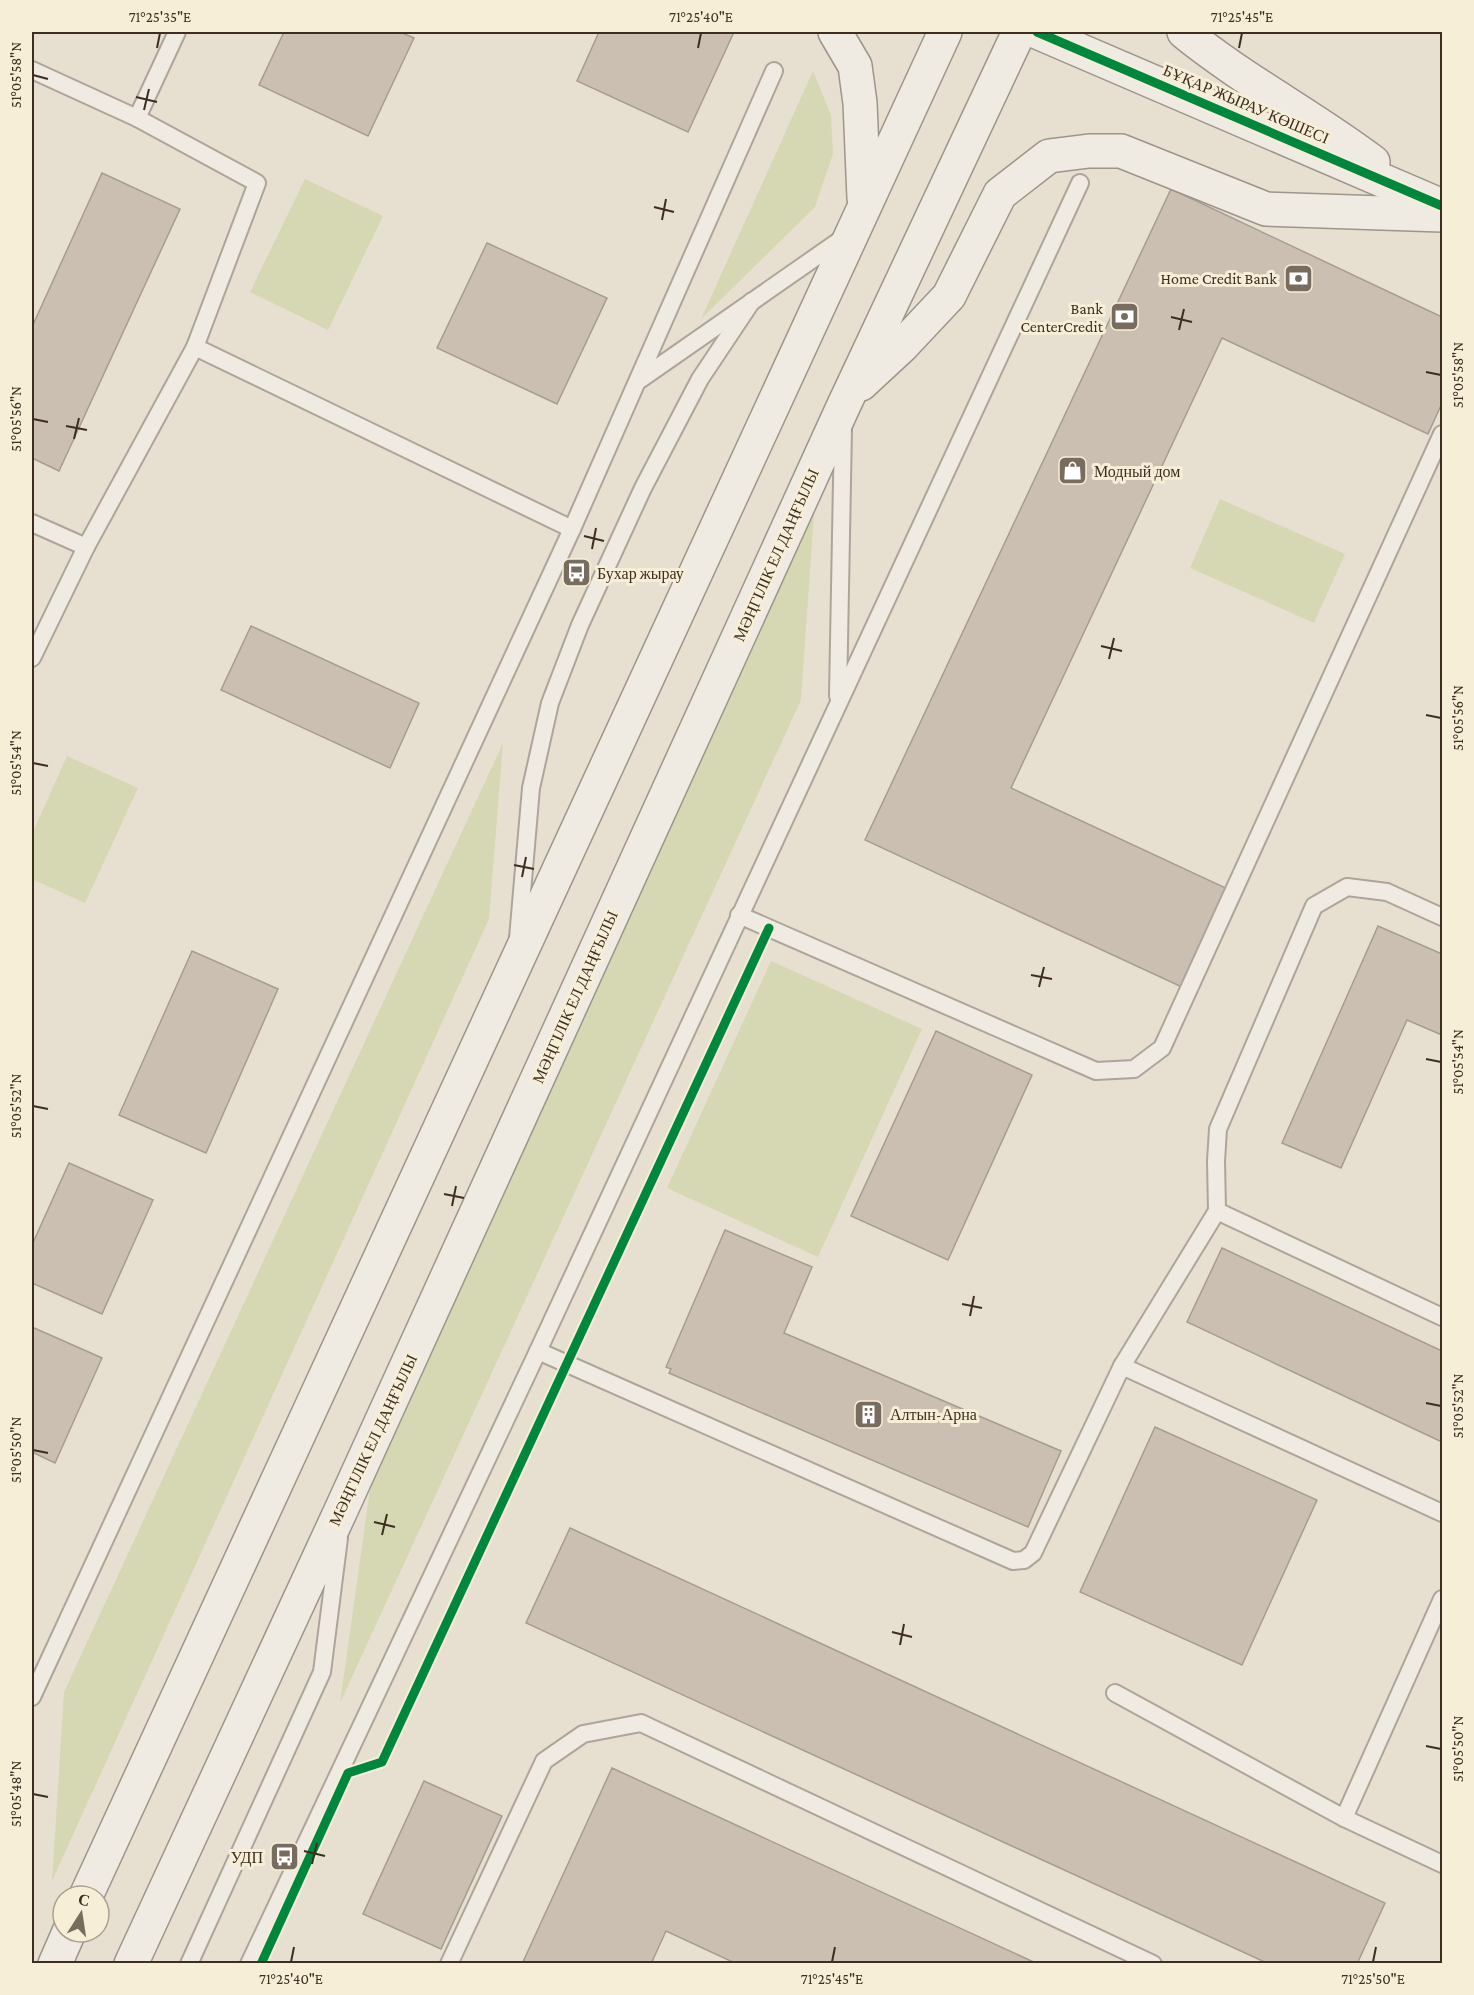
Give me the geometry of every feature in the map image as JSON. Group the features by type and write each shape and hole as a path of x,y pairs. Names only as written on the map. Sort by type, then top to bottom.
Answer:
{"main road":[{"path":"835,32 855,66 860,103 858,217"},
{"path":"92,1884 945,32"},
{"name":"МӘҢГІЛІК ЕЛ ДАҢҒЫЛЫ","path":"131,1964 342,1508 846,402 1018,32"},
{"name":"БҰҚАР ЖЫРАУ КӨШЕСІ","path":"1037,32 1429,200"},
{"path":"1184,32 1215,57 1334,132 1429,200"},
{"path":"846,402 949,296 1000,194 1049,156 1089,151 1121,151 1266,209 1443,215"},
{"path":"55,1964 64,1944"}],"lane":[{"path":"137,118 177,32"},
{"path":"32,70 137,118 257,183 195,347 86,547 32,658"},
{"path":"33,1690 572,529 774,71"},
{"path":"249,1964 538,1352 1080,183"},
{"path":"639,380 752,301 858,217"},
{"path":"516,961 531,788 550,703 580,625 643,488 700,379 752,301"},
{"path":"195,347 572,529"},
{"path":"837,703 846,402"},
{"path":"739,915 1096,1071 1134,1069 1162,1048 1443,434"},
{"path":"32,523 86,547"},
{"path":"538,1352 1013,1561 1024,1560 1033,1552 1122,1366 1217,1211 1218,1129 1314,906 1347,887 1387,892 1443,917"},
{"path":"1217,1211 1443,1317"},
{"path":"1122,1366 1443,1514"},
{"path":"189,1964 322,1672 342,1508"},
{"path":"1344,1818 1443,1599"},
{"path":"1115,1693 1344,1818 1443,1863"},
{"path":"449,1964 544,1761 583,1734 641,1723 1153,1964"}],"green space":[{"path":"813,71 831,115 833,154 815,207 701,319"},
{"path":"305,179 383,216 328,330 250,292"},
{"path":"815,499 801,700 340,1703 371,1482"},
{"path":"1220,499 1345,554 1314,623 1190,568"},
{"path":"503,743 489,919 52,1881 64,1692"},
{"path":"67,756 138,788 85,903 32,879 32,834"},
{"path":"771,961 922,1029 818,1257 667,1188"}],"building":[{"path":"284,32 400,32 414,38 368,136 259,85"},
{"path":"599,32 734,32 688,132 577,81"},
{"path":"102,173 180,209 59,471 32,458 32,327"},
{"path":"1171,189 1442,317 1442,403 1428,434 1222,338 1011,788 1230,890 1184,988 865,840"},
{"path":"487,243 607,298 557,404 437,348"},
{"path":"251,626 419,703 390,768 221,690"},
{"path":"1378,926 1442,954 1442,1035 1407,1020 1341,1168 1282,1143"},
{"path":"192,951 278,989 206,1153 119,1115"},
{"path":"936,1031 1032,1075 948,1260 851,1216"},
{"path":"69,1163 153,1200 102,1314 32,1283 32,1245"},
{"name":"Алтын-Арна","path":"725,1230 812,1267 784,1333 1061,1451 1028,1527 669,1373 671,1369 666,1367"},
{"path":"1222,1248 1442,1351 1442,1442 1187,1322"},
{"path":"32,1327 102,1358 55,1463 32,1452"},
{"path":"1155,1427 1317,1500 1242,1665 1080,1592"},
{"path":"570,1528 1385,1903 1357,1964 1269,1964 526,1623"},
{"path":"612,1768 1038,1964 737,1964 666,1931 651,1964 522,1964"},
{"path":"424,1781 502,1816 441,1949 363,1914"}],"cycle path":[{"path":"1037,32 1442,206"},
{"path":"261,1964 348,1773 382,1762 769,928"}],"place":[{"name":"Home Credit Bank","path":"1298,278"},
{"name":"Bank CenterCredit","path":"1124,317"},
{"name":"Модный дом","path":"1073,471"},
{"name":"Бухар жырау","path":"576,573"},
{"name":"Алтын-Арна","path":"869,1414"},
{"name":"УДП","path":"284,1857"}]}
